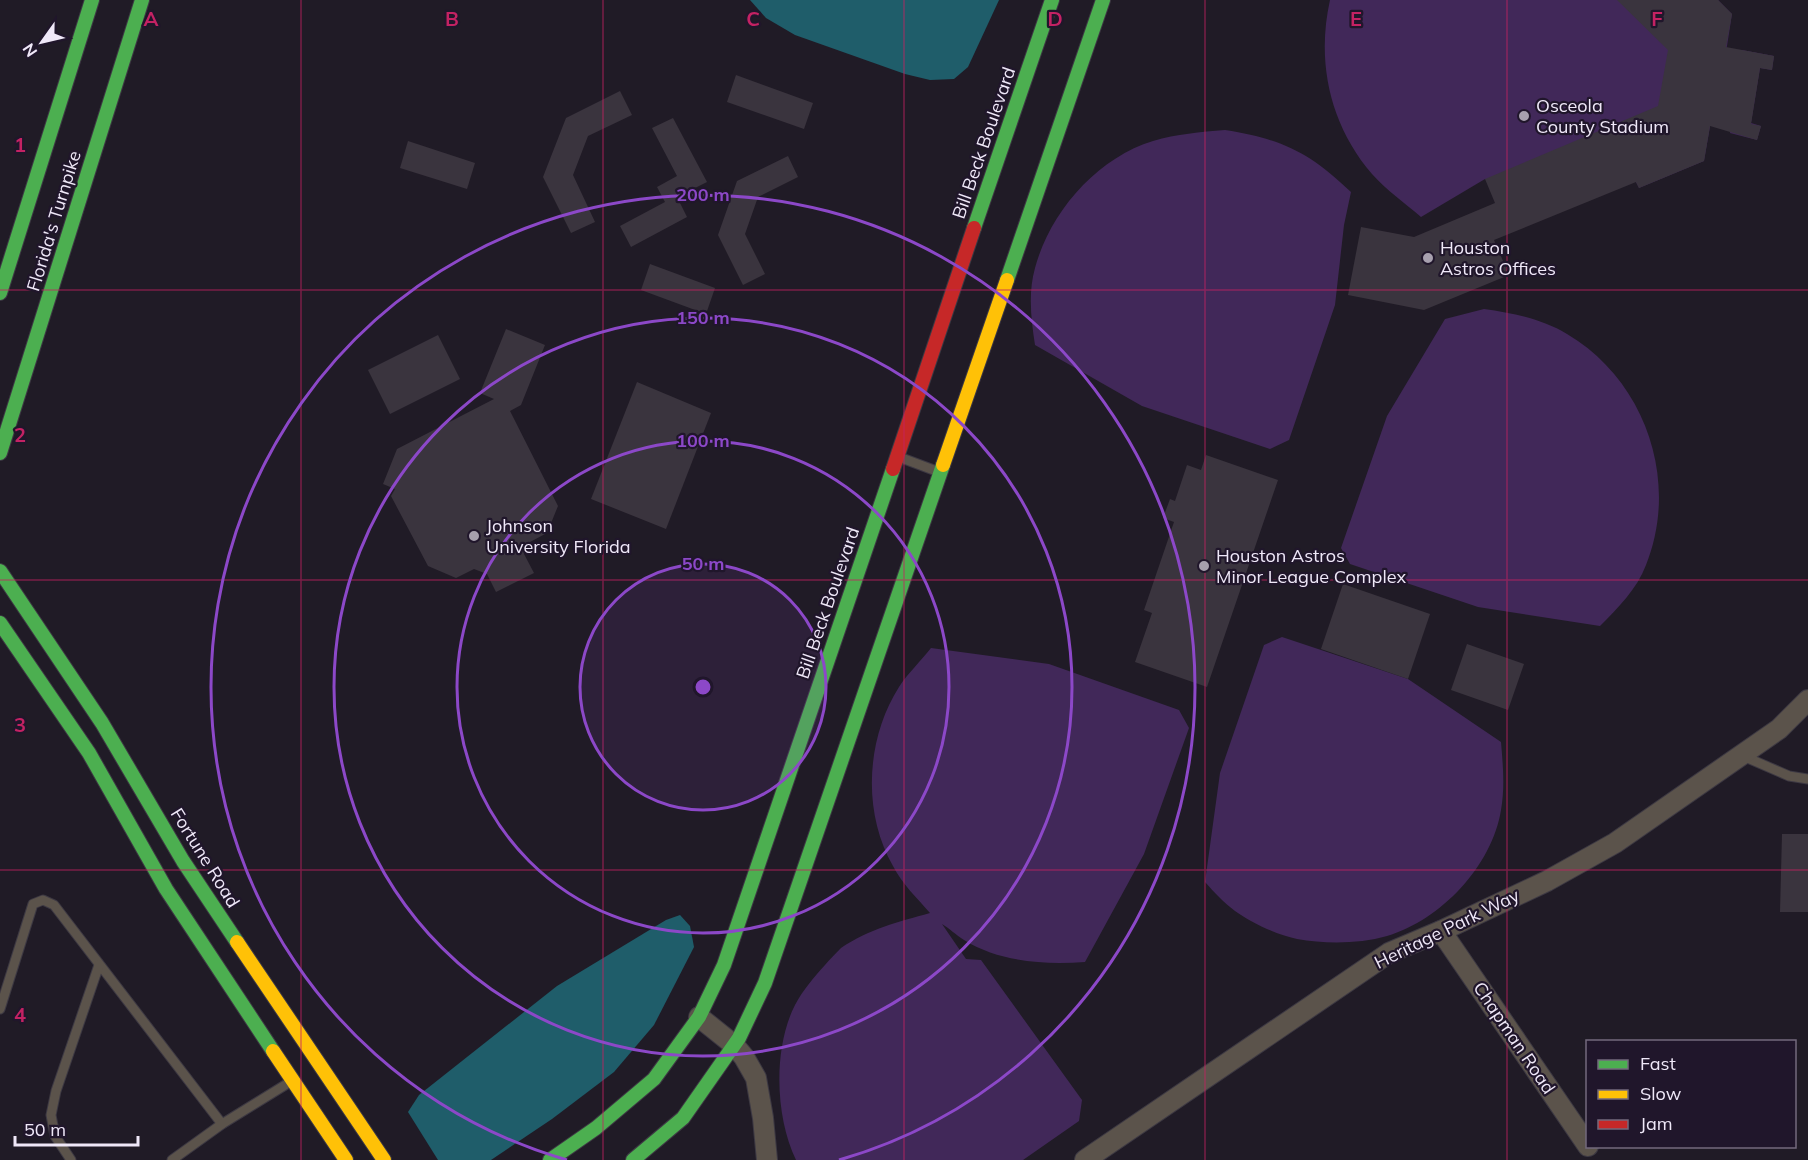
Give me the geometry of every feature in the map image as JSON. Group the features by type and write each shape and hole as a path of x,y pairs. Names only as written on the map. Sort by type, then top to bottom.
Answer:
{"main road":[{"name":"Florida's Turnpike","path":"0,293 92,0"},
{"name":"Florida's Turnpike","path":"0,453 142,0"},
{"name":"Bill Beck Boulevard","path":"550,1160 596,1128 654,1079 699,1017 724,965 1052,0"},
{"path":"633,1160 683,1118 734,1045 765,983 1103,0"},
{"name":"Fortune Road","path":"2,575 102,723 183,861 384,1160"},
{"path":"0,623 89,753 166,889 346,1160"}],"street":[{"name":"Heritage Park Way","path":"1084,1160 1389,953 1547,881 1615,843 1779,729 1808,700"},
{"name":"Chapman Road","path":"1441,931 1586,1143"},
{"path":"699,1017 734,1045 756,1078 767,1160"},
{"path":"292,1081 319,1064"}],"lane":[{"path":"897,456 941,472"},
{"path":"1742,756 1789,776 1808,779"},
{"path":"0,1009 33,904 43,900 54,905 222,1124"},
{"path":"71,1160 55,1136 51,1115 56,1091 99,966"},
{"path":"172,1160 222,1124 292,1081"}],"shaded area":[{"name":"Osceola County Stadium","path":"1330,0 1718,0 1732,14 1723,71 1742,50 1774,56 1772,70 1760,68 1751,123 1761,126 1757,140 1730,133 1736,102 1715,98 1704,161 1639,188 1636,182 1485,179 1421,217 1372,174 1346,135 1337,114 1326,69 1326,23"},
{"path":"1225,130 1263,138 1294,149 1322,167 1351,192 1344,225 1335,305 1289,440 1270,449 1142,406 1035,345 1031,296 1035,268 1052,227 1079,190 1113,160 1132,149 1171,137"},
{"path":"1484,309 1548,324 1567,334 1594,354 1617,378 1635,405 1648,435 1657,467 1659,500 1656,533 1638,582 1600,626 1478,607 1350,564 1341,548 1387,416 1445,319"},
{"path":"1282,637 1408,679 1501,742 1503,776 1501,810 1496,831 1487,851 1461,888 1444,904 1407,928 1387,936 1354,942 1319,942 1289,937 1256,924 1242,915 1205,882 1220,773 1264,645"},
{"path":"931,648 1049,664 1179,710 1189,728 1144,854 1085,962 1038,962 1007,957 964,940 942,924 966,959 981,960 1082,1100 1079,1121 1023,1160 796,1160 784,1124 779,1082 783,1041 795,1005 813,979 841,948 873,931 930,913 901,879 883,845 876,823 872,776 874,752 888,707 899,687"}],"water":[{"path":"750,0 999,0 968,67 954,79 930,80 905,74 795,35 766,18"},
{"path":"680,915 690,926 694,947 654,1025 614,1072 552,1119 491,1160 438,1160 408,1112 419,1095 557,986 666,920"}],"building":[{"path":"1617,0 1718,0 1732,14 1726,47 1774,56 1772,70 1760,68 1751,124 1761,126 1757,140 1710,126 1704,161 1639,188 1636,182 1494,240 1509,275 1424,310 1348,295 1361,227 1414,237 1495,203 1485,179 1658,106 1668,50"},
{"path":"736,75 813,103 804,129 727,102"},
{"path":"620,91 632,115 588,136 573,175 595,222 571,233 543,177 566,118"},
{"path":"673,118 707,182 677,197 687,217 631,247 620,226 665,202 657,187 677,176 652,128"},
{"path":"408,141 475,163 467,189 400,168"},
{"path":"788,156 798,177 758,197 745,234 765,274 743,285 718,235 737,181"},
{"path":"650,264 715,288 706,314 641,290"},
{"path":"506,329 545,345 521,405 510,411 558,506 547,533 530,542 524,554 534,573 496,592 487,574 474,569 456,578 428,566 391,496 395,489 383,484 397,449 494,399 480,393"},
{"path":"438,335 460,379 390,414 368,370"},
{"path":"637,382 711,413 666,529 591,499"},
{"name":"Houston Astros Minor League Complex","path":"1206,455 1278,480 1207,687 1135,662 1152,613 1144,610 1174,522 1163,518 1170,499 1175,501 1187,465 1201,470"},
{"path":"1343,584 1430,614 1408,679 1321,649"},
{"path":"1467,644 1524,664 1508,710 1451,690"},
{"path":"1782,834 1808,834 1808,912 1780,912"}],"traffic: fast":[{"path":"0,293 92,0"},
{"path":"0,453 142,0"},
{"path":"974,228 1052,0"},
{"path":"1007,280 1103,0"},
{"path":"633,1160 683,1118 739,1038 765,983 943,465"},
{"path":"550,1160 596,1128 654,1079 699,1017 724,965 893,469"},
{"path":"0,571 102,723 183,861 237,942"},
{"path":"0,623 89,753 166,889 273,1051"}],"traffic: slow":[{"path":"943,465 1007,280"},
{"path":"237,942 384,1160"},
{"path":"273,1051 346,1160"}],"traffic: jam":[{"path":"893,469 974,228"}],"place":[{"name":"Osceola County Stadium","path":"1524,116"},
{"name":"Houston Astros Offices","path":"1428,258"},
{"name":"Johnson University Florida","path":"474,536"},
{"name":"Houston Astros Minor League Complex","path":"1204,566"}]}
